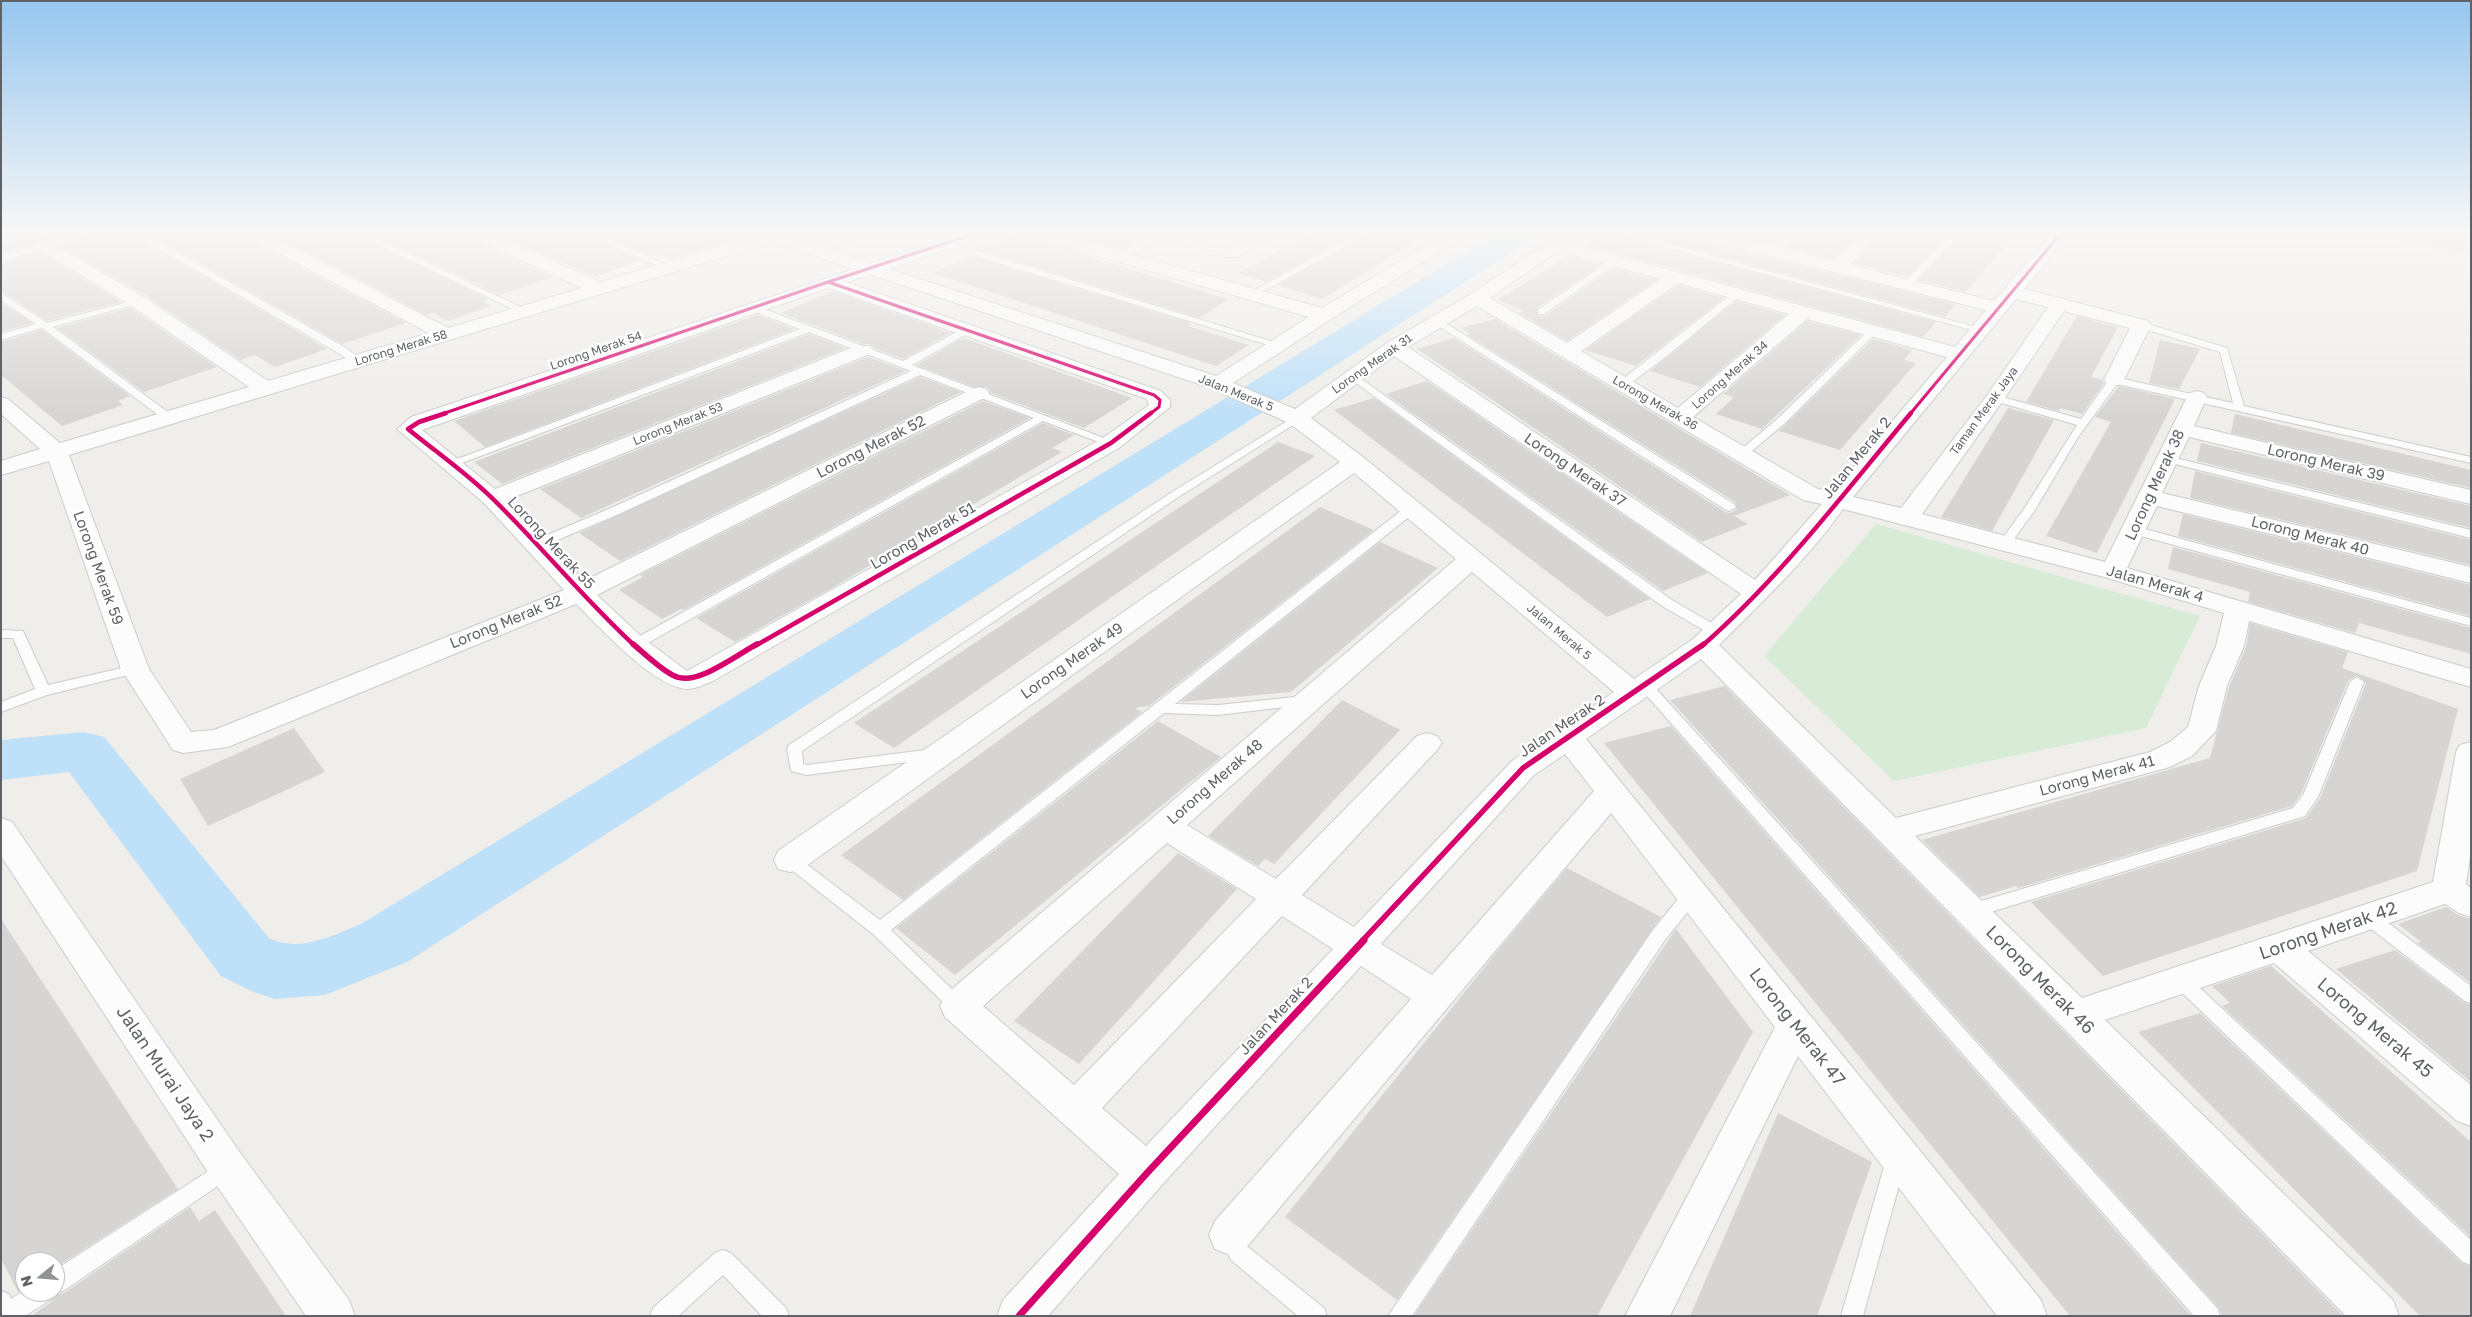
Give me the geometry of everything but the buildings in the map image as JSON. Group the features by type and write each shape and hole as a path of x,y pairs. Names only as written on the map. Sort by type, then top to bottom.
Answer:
{"street":[{"path":"125,293 266,389"},
{"path":"368,293 447,335"},
{"name":"Lorong Merak 58","path":"1,468 585,293"},
{"name":"Lorong Merak 54","path":"419,422 795,293"},
{"path":"861,293 967,330"},
{"name":"Jalan Merak 5","path":"949,293 1226,388 1297,418 1472,559 1639,689"},
{"path":"1226,388 1278,345 1359,293"},
{"name":"Lorong Merak 31","path":"1297,418 1394,346 1484,293"},
{"path":"1568,351 1652,293"},
{"path":"1938,293 1998,310 2059,304 2141,325 2114,380"},
{"name":"Jalan Merak 2","path":"1019,1316 1147,1173 1523,768 1710,638 1757,593 1821,523 1837,501 2012,293"},
{"path":"1252,294 1324,315"},
{"path":"1737,294 1960,354"},
{"name":"Lorong Merak 36","path":"1477,298 1811,495 1837,501"},
{"name":"Taman Merak Jaya","path":"1908,517 1995,398 2059,304"},
{"name":"Lorong Merak 34","path":"1680,418 1803,312"},
{"name":"Lorong Merak 51","path":"688,680 703,675 1111,443 1159,407 1160,400 1154,395 967,330"},
{"name":"Lorong Merak 37","path":"1394,346 1757,593"},
{"name":"Lorong Merak 53","path":"492,498 864,350"},
{"name":"Lorong Merak 52","path":"183,743 218,740 580,593 979,393"},
{"name":"Lorong Merak 38","path":"2113,572 2197,397"},
{"name":"Lorong Merak 59","path":"1,403 57,452 135,669 183,743"},
{"name":"Lorong Merak 55","path":"419,422 408,429 492,498 537,544 580,593 634,645 675,677 688,680"},
{"name":"Lorong Merak 39","path":"2181,429 2471,497"},
{"name":"Lorong Merak 49","path":"790,860 1354,462"},
{"name":"Lorong Merak 40","path":"2149,497 2471,575"},
{"name":"Jalan Merak 4","path":"1837,501 1908,517 2113,572 2471,678"},
{"name":"Lorong Merak 48","path":"958,1006 1472,559"},
{"name":"Lorong Merak 41","path":"1890,831 2159,760 2181,749 2201,731 2213,686 2230,646 2238,608"},
{"name":"Lorong Merak 46","path":"1710,638 1890,831 2377,1316"},
{"name":"Lorong Merak 47","path":"1568,737 2025,1316"},
{"path":"1075,1110 1427,743"},
{"name":"Lorong Merak 42","path":"2076,1015 2368,917 2459,897 2471,752"},
{"path":"1230,1235 1611,792"},
{"path":"1165,826 1436,996"},
{"name":"Jalan Murai Jaya 2","path":"1,830 228,1167 333,1316"},
{"name":"Lorong Merak 45","path":"2280,947 2471,1109"},
{"path":"958,1006 1147,1173"},
{"path":"1647,1316 1795,1024"}],"lane":[{"path":"244,293 335,345 359,361"},
{"path":"485,293 524,312"},
{"path":"1108,293 1278,345"},
{"path":"1541,312 1568,293"},
{"path":"1917,293 1998,310"},
{"path":"1623,384 1665,353 1737,294"},
{"path":"1,296 44,325 169,418"},
{"path":"1,337 137,301"},
{"path":"752,308 1111,443"},
{"path":"1437,321 1730,507"},
{"path":"2141,325 2224,350 2239,407"},
{"path":"450,464 809,329"},
{"path":"904,365 967,330"},
{"path":"1742,454 1780,422 1873,331"},
{"path":"537,544 615,511 920,371"},
{"path":"1353,376 1667,604 1710,638"},
{"path":"2004,543 2029,510 2083,423 2114,380 2197,397 2471,460"},
{"path":"1995,398 2083,423"},
{"path":"634,645 1043,417"},
{"path":"941,753 807,770 796,767 794,749 1176,494 1297,418"},
{"path":"2167,459 2471,534"},
{"path":"880,930 1411,509"},
{"path":"2134,530 2471,622"},
{"path":"7,633 18,634 43,691"},
{"path":"1,707 43,691 135,669"},
{"path":"1971,911 2299,812 2310,797 2357,682"},
{"path":"1639,689 2209,1316"},
{"path":"1161,708 1218,710 1308,701"},
{"path":"790,860 880,930 958,1006"},
{"path":"1399,1316 1659,935 1692,894"},
{"path":"2368,917 2471,996"},
{"path":"2180,980 2471,1255"},
{"path":"1852,1316 1898,1154"},
{"path":"65,1277 228,1167"},
{"path":"1230,1235 1239,1253 1316,1316"},
{"path":"662,1316 723,1260 778,1316"},
{"path":"5,1311 23,1302"}],"green space":[{"path":"1876,524 2200,616 2146,728 1894,781 1764,656"}],"waterway":[{"path":"1,760 84,751 245,957 275,972 325,968 384,943 1423,293"}],"cycle path":[{"path":"795,293 419,422 408,429 492,498 537,544 580,593 634,645 675,677 688,680 703,675 1111,443 1159,407 1160,400 1154,395 861,293"},
{"path":"1019,1316 1147,1173 1523,768 1703,645 1757,593 1821,523 1837,501 2011,293"}]}
